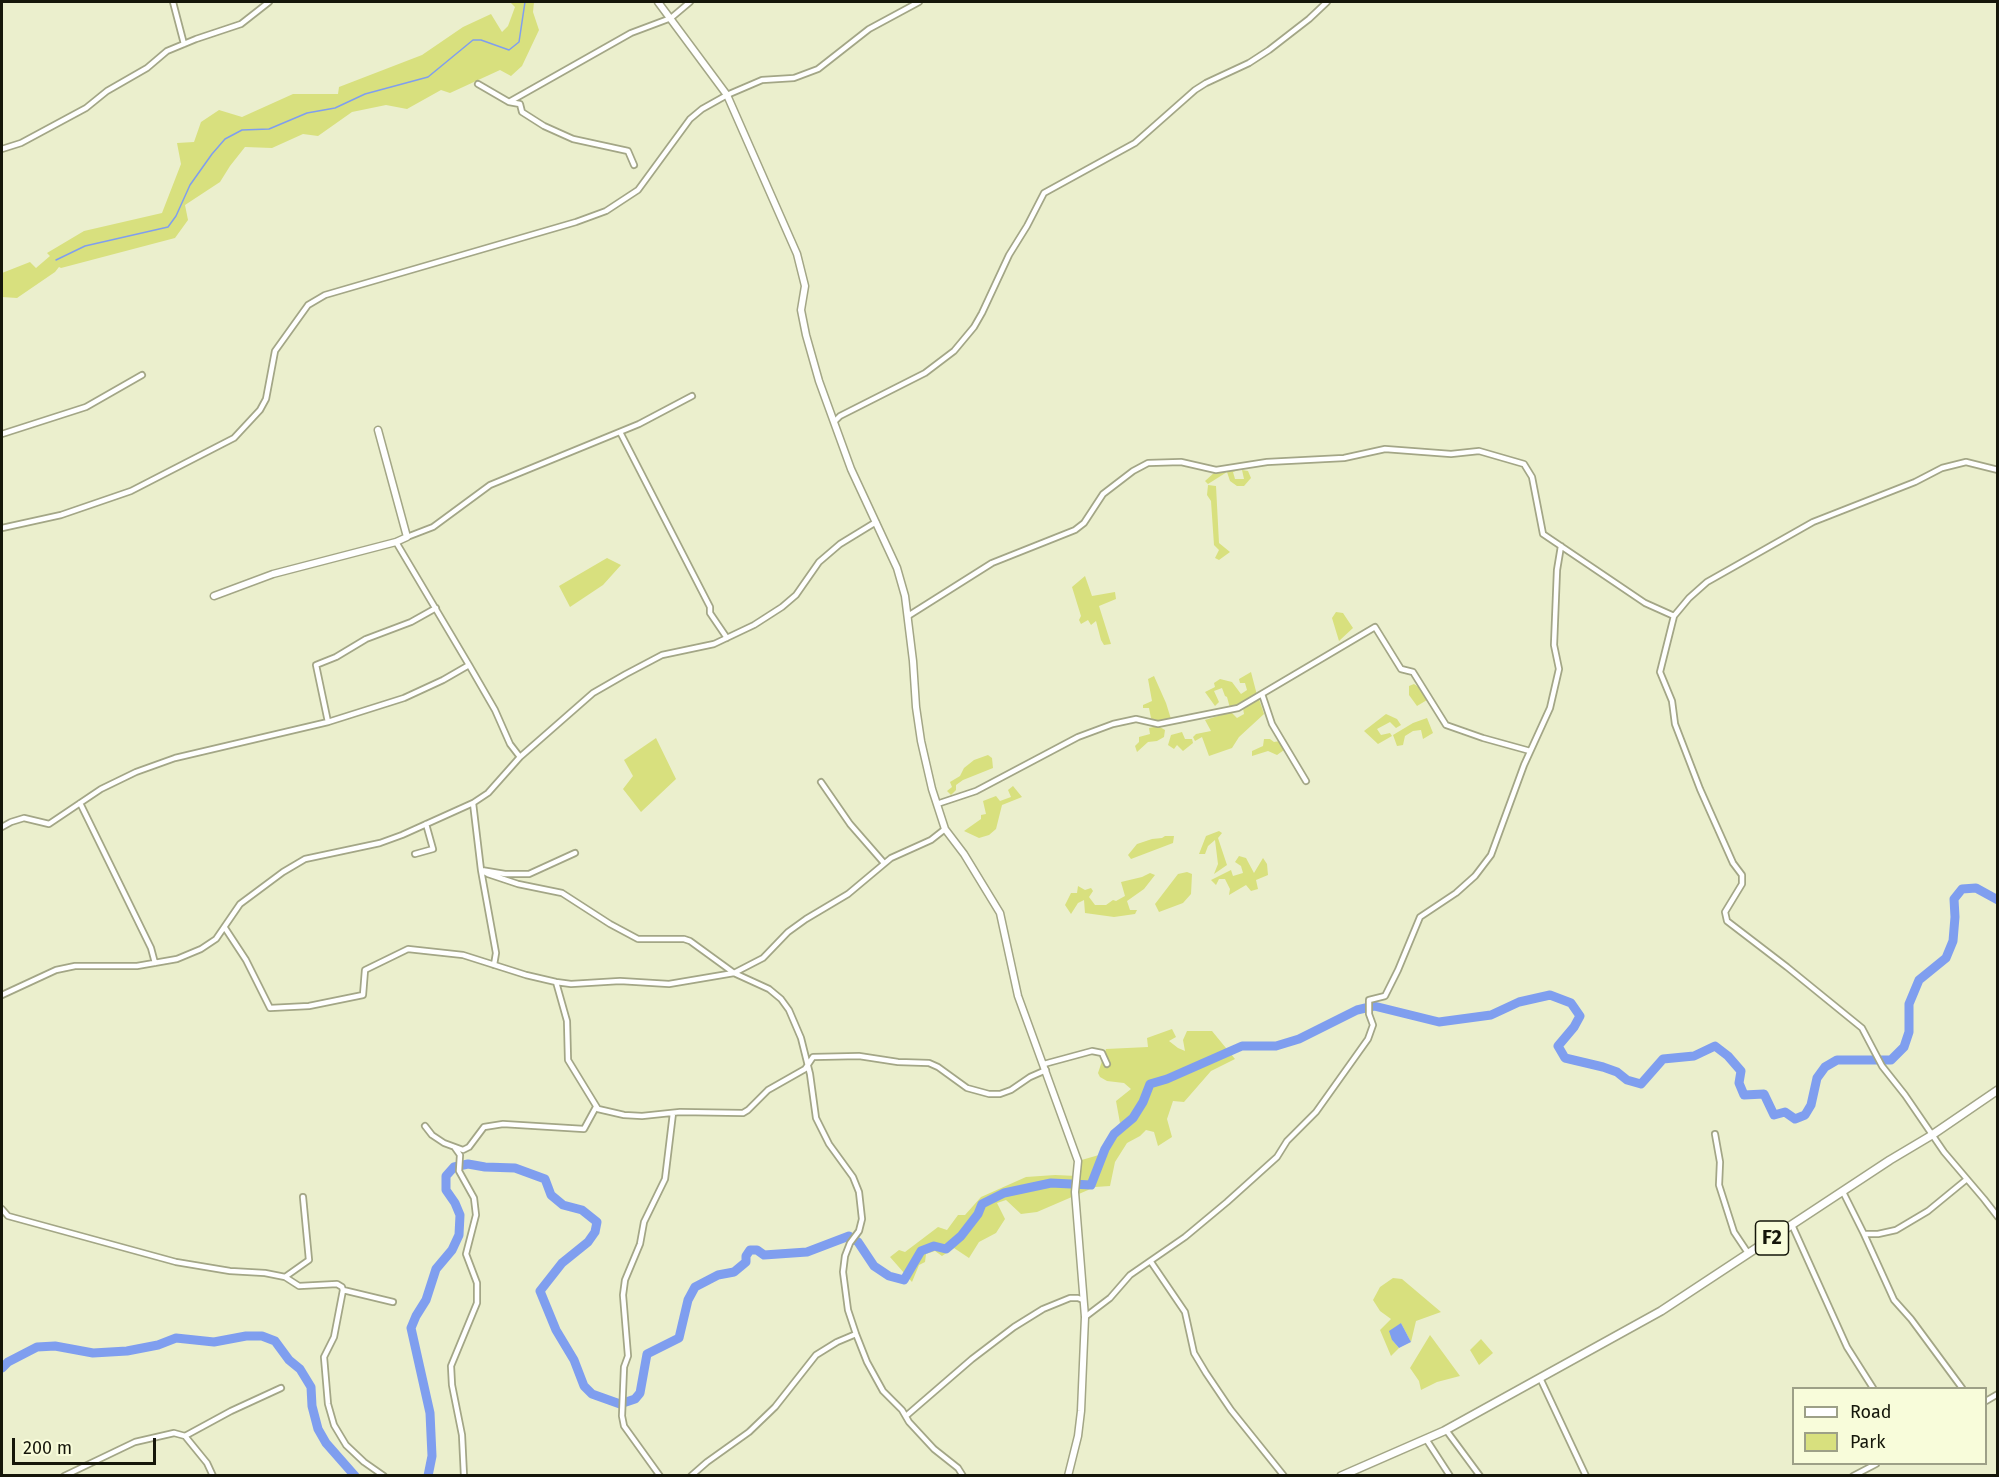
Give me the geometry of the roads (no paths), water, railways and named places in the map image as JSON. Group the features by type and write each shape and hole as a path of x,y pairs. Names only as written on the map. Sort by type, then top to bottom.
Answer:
{"main road":[{"name":"F2","path":"1341,1476 1446,1430 1661,1311 1998,1090"}],"street":[{"path":"173,2 184,44"},
{"path":"2,149 21,143 80,112 107,90 147,68 166,51 241,24 269,2"},
{"path":"658,2 727,95 797,254 805,286 801,310 819,381 851,469 897,568 905,596 921,741 937,804 945,829 964,854 1000,913 1018,996 1077,1155 1078,1176 1075,1192 1085,1317 1081,1411 1078,1436 1068,1476"},
{"path":"509,102 631,33 671,18 690,2"},
{"path":"2,528 60,515 131,491 234,438 266,399 275,351 308,305 325,295 606,211 638,190 690,118 727,95 762,80 794,78 818,69 869,29 919,2"},
{"path":"835,421 840,416 926,373 954,351 974,327 982,313 1008,255 1027,226 1044,193 1135,143 1195,90 1206,82 1249,63 1269,50 1327,2"},
{"path":"478,84 509,102 520,104 522,112 544,126 573,139 628,151 634,165"},
{"path":"2,434 86,407 142,375"},
{"path":"214,596 273,574 396,542 433,527 490,485 639,424 692,396"},
{"path":"378,430 407,537"},
{"path":"620,432 710,607 710,613 727,638"},
{"path":"908,616 992,564 1075,530 1084,523 1103,494 1148,463 1181,462 1216,470 1267,462 1344,458 1385,448 1452,454 1479,451 1524,464 1532,477 1543,534 1645,603 1674,616"},
{"path":"1998,470 1966,462 1942,468 1915,482 1813,522 1707,582 1674,616 1660,672 1672,701 1675,724 1700,789 1732,863 1742,875 1742,884 1725,912 1727,921 1788,967 1862,1028 1871,1049 1882,1066 1932,1135 1998,1217"},
{"path":"2,995 56,970 75,966 137,966 177,959 201,949 216,939 240,904 283,872 305,859 380,843 473,803 488,793 520,757 593,693 662,655 714,644 754,626 782,607 803,586 819,562 840,544 876,522"},
{"path":"396,542 495,710 510,744 520,757"},
{"path":"1085,1317 1110,1298 1130,1275 1151,1262 1227,1202 1277,1156 1287,1141 1317,1112 1368,1039 1373,1025 1369,1014 1370,999 1385,996 1420,917 1468,882 1491,855 1530,751 1550,708 1559,669 1554,645 1557,570 1561,546"},
{"path":"328,722 316,665 336,657 366,639 411,622 436,608"},
{"path":"937,804 976,790 1078,736 1113,724 1136,719 1158,724 1238,708 1375,627 1401,669 1413,672 1446,725 1530,751"},
{"path":"2,827 24,818 49,824 101,789 136,772 175,758 328,722 404,698 469,665"},
{"path":"1262,694 1272,724 1306,781"},
{"path":"820,782 850,824 884,863"},
{"path":"80,803 151,948 155,963"},
{"path":"473,803 481,870 496,953 494,965"},
{"path":"415,854 433,849 426,824"},
{"path":"225,928 246,960 270,1008 309,1006 363,995 365,970 408,949 463,955 556,982 571,984 620,981 669,984 734,973 763,958 788,932 848,894 891,858 931,840 945,829"},
{"path":"481,870 505,874 529,874 575,853"},
{"path":"481,870 518,884 562,893 638,939 690,941 734,973 770,989 784,1002 801,1038 808,1063 816,1118 829,1144 853,1177 859,1192 862,1219 859,1231 845,1256 843,1289 856,1334 867,1362 883,1391 896,1403 917,1431 934,1449 958,1468 963,1476"},
{"path":"556,982 567,1021 568,1060 584,1082 596,1107 603,1111 624,1115 743,1113 768,1090 805,1069 813,1057 859,1056 898,1062 929,1063 967,1088 989,1094 1000,1094 1011,1090 1045,1067 1092,1051 1102,1053 1107,1064"},
{"path":"425,1126 432,1135 454,1148 463,1150 469,1147 484,1127 503,1124 584,1129 596,1107"},
{"path":"660,1476 624,1426 624,1367 628,1356 623,1295 625,1280 640,1244 645,1222 665,1179 673,1113"},
{"path":"1714,1134 1720,1162 1719,1185 1734,1232 1748,1253"},
{"path":"454,1148 460,1155 459,1171 474,1198 476,1215 466,1254 477,1283 477,1303 451,1366 452,1385 462,1435 464,1476"},
{"path":"1864,1234 1896,1230 1928,1211 1967,1179"},
{"path":"1843,1192 1894,1300 1911,1319 1961,1387"},
{"path":"285,1277 309,1260 303,1197"},
{"path":"2,1209 8,1216 176,1262 230,1271 265,1272 285,1277 299,1287 337,1284 343,1290 393,1302"},
{"path":"1792,1226 1847,1347 1872,1387"},
{"path":"1151,1262 1185,1312 1194,1353 1200,1363 1231,1410 1284,1476"},
{"path":"343,1290 334,1336 324,1357 328,1404 334,1425 346,1445 384,1476"},
{"path":"906,1416 972,1359 1020,1323 1070,1298 1083,1300"},
{"path":"692,1476 707,1462 749,1432 775,1407 816,1355 856,1334"},
{"path":"1540,1378 1586,1476"},
{"path":"185,1436 281,1388"},
{"path":"1446,1430 1480,1476"},
{"path":"64,1476 149,1437 174,1433 185,1436 207,1463 213,1476"},
{"path":"1426,1439 1450,1476"},
{"path":"1853,1476 1874,1465"}],"water":[{"path":"1401,1323 1411,1342 1399,1348 1392,1340 1389,1331"}],"waterway":[{"path":"56,260 85,246 168,227 176,216 190,185 212,154 225,139 242,130 269,129 307,113 335,108 365,94 428,77 473,40 481,40 509,50 519,42 525,2"},
{"path":"428,1476 432,1456 430,1413 411,1328 426,1300 436,1269 452,1250 459,1235 460,1215 446,1190 446,1176 454,1167 468,1164 515,1168 545,1179 551,1195 563,1205 582,1210 597,1222 595,1232 588,1242 562,1263 540,1291 556,1330 574,1360 584,1386 592,1394 620,1404 635,1399 640,1393 647,1354 679,1338 688,1300 695,1287 718,1275 734,1272 746,1262 746,1256 750,1250 757,1250 764,1255 807,1252 849,1236 858,1242 874,1266 889,1276 904,1280 921,1251 934,1246 946,1249 961,1236 978,1214 982,1204 1004,1193 1051,1183 1091,1185 1105,1149 1114,1134 1133,1118 1150,1084 1167,1079 1242,1046 1276,1046 1299,1039 1357,1010 1374,1006 1439,1022 1491,1015 1519,1002 1550,995 1571,1003 1580,1016 1558,1046 1565,1058 1603,1067 1617,1072 1627,1080 1641,1084 1663,1059 1694,1056 1715,1046 1728,1056 1741,1071 1739,1083 1744,1095 1764,1094 1774,1115 1785,1112 1795,1119 1805,1115 1811,1105 1817,1078 1825,1067 1837,1060 1891,1060 1904,1047 1909,1032 1909,1004 1919,980 1946,958 1953,941 1954,899 1962,889 1976,888 1998,900"},
{"path":"2,1368 8,1362 37,1347 55,1346 93,1353 127,1351 158,1345 176,1338 214,1342 246,1336 262,1336 275,1341 289,1360 300,1369 311,1387 312,1406 318,1429 326,1443 355,1476"}]}
